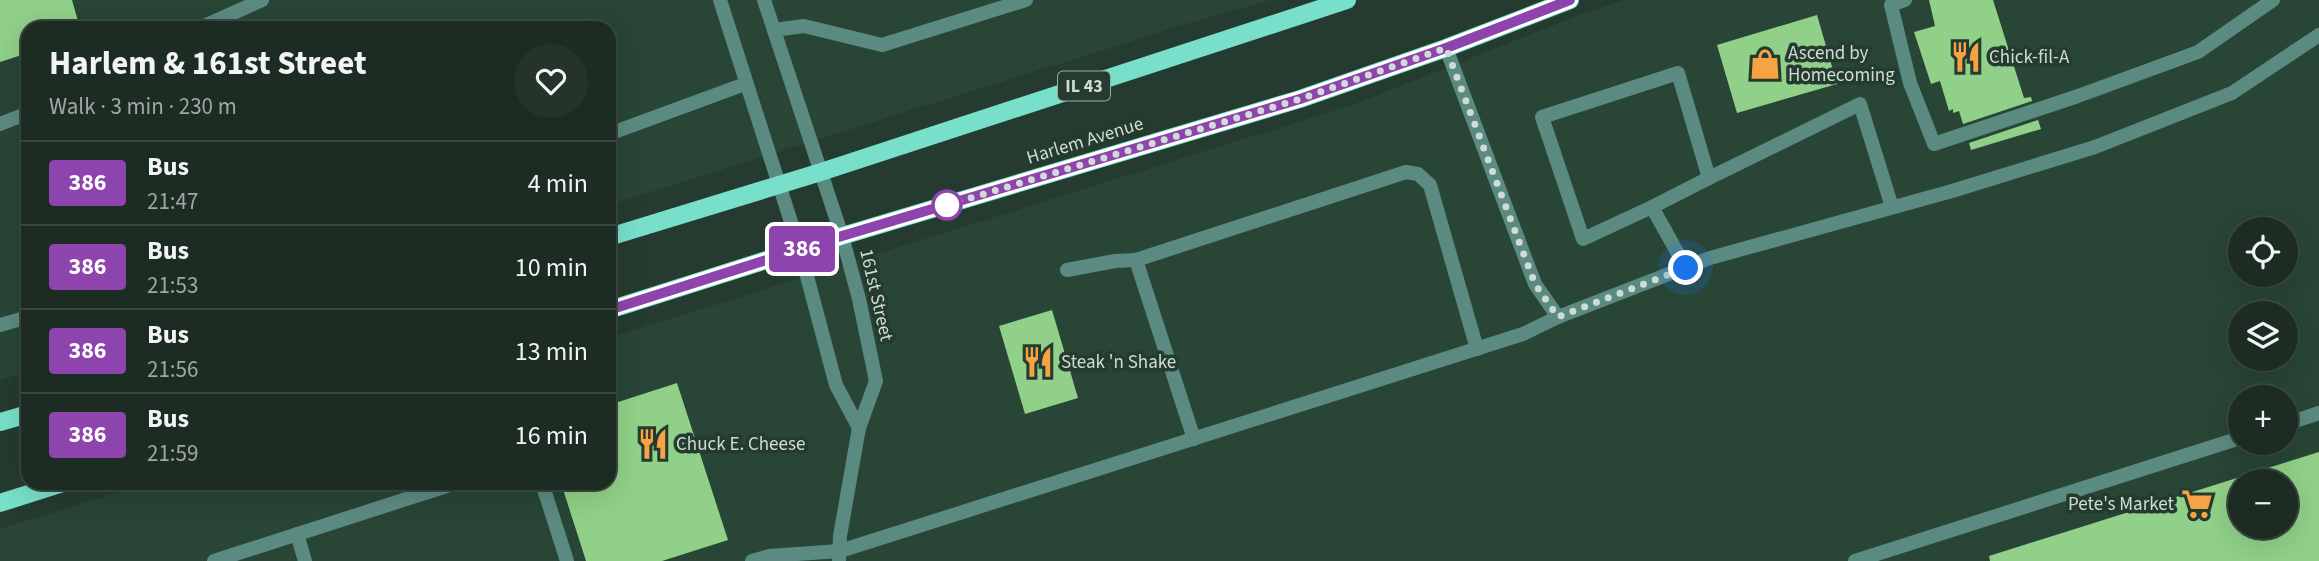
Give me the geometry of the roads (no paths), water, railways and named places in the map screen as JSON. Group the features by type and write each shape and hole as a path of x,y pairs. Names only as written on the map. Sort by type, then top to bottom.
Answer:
{"main road":[{"name":"IL 43","path":"616,235 821,172 1348,0"},
{"name":"Harlem Avenue","path":"616,308 842,236 1300,99 1446,48 1570,0"},
{"path":"0,422 21,416"},
{"path":"0,503 41,490"}],"lane":[{"path":"216,21 262,0"},
{"path":"720,0 800,250 836,385 859,428"},
{"name":"161st Street","path":"764,0 842,236 859,299 876,381 859,428 839,556"},
{"path":"774,30 804,26 882,45 1026,0"},
{"path":"1906,0 1891,5 1910,83 1934,144 2198,52 2273,0"},
{"path":"752,561 769,556 839,556 1523,334 1558,317 1710,258 2095,147 2232,93 2319,35"},
{"path":"1446,48 1535,284 1558,317"},
{"path":"1709,178 1678,73 1542,117 1583,239 1652,207 1860,104 1892,207"},
{"path":"616,131 746,84"},
{"path":"0,124 21,116"},
{"path":"1067,270 1136,260 1406,172 1418,174 1430,185 1477,349"},
{"path":"1652,207 1686,268"},
{"path":"1136,260 1194,439"},
{"path":"0,325 21,319"},
{"path":"2298,420 2319,413"},
{"path":"1855,561 2228,442"},
{"path":"214,561 434,490"},
{"path":"544,490 567,561"},
{"path":"297,534 305,561"}],"place":[{"name":"Chick-fil-A","path":"1966,57"},
{"name":"Ascend by Homecoming","path":"1765,64"},
{"name":"Steak 'n Shake","path":"1038,362"},
{"name":"Chuck E. Cheese","path":"653,444"},
{"name":"Pete's Market","path":"2197,504"}]}
